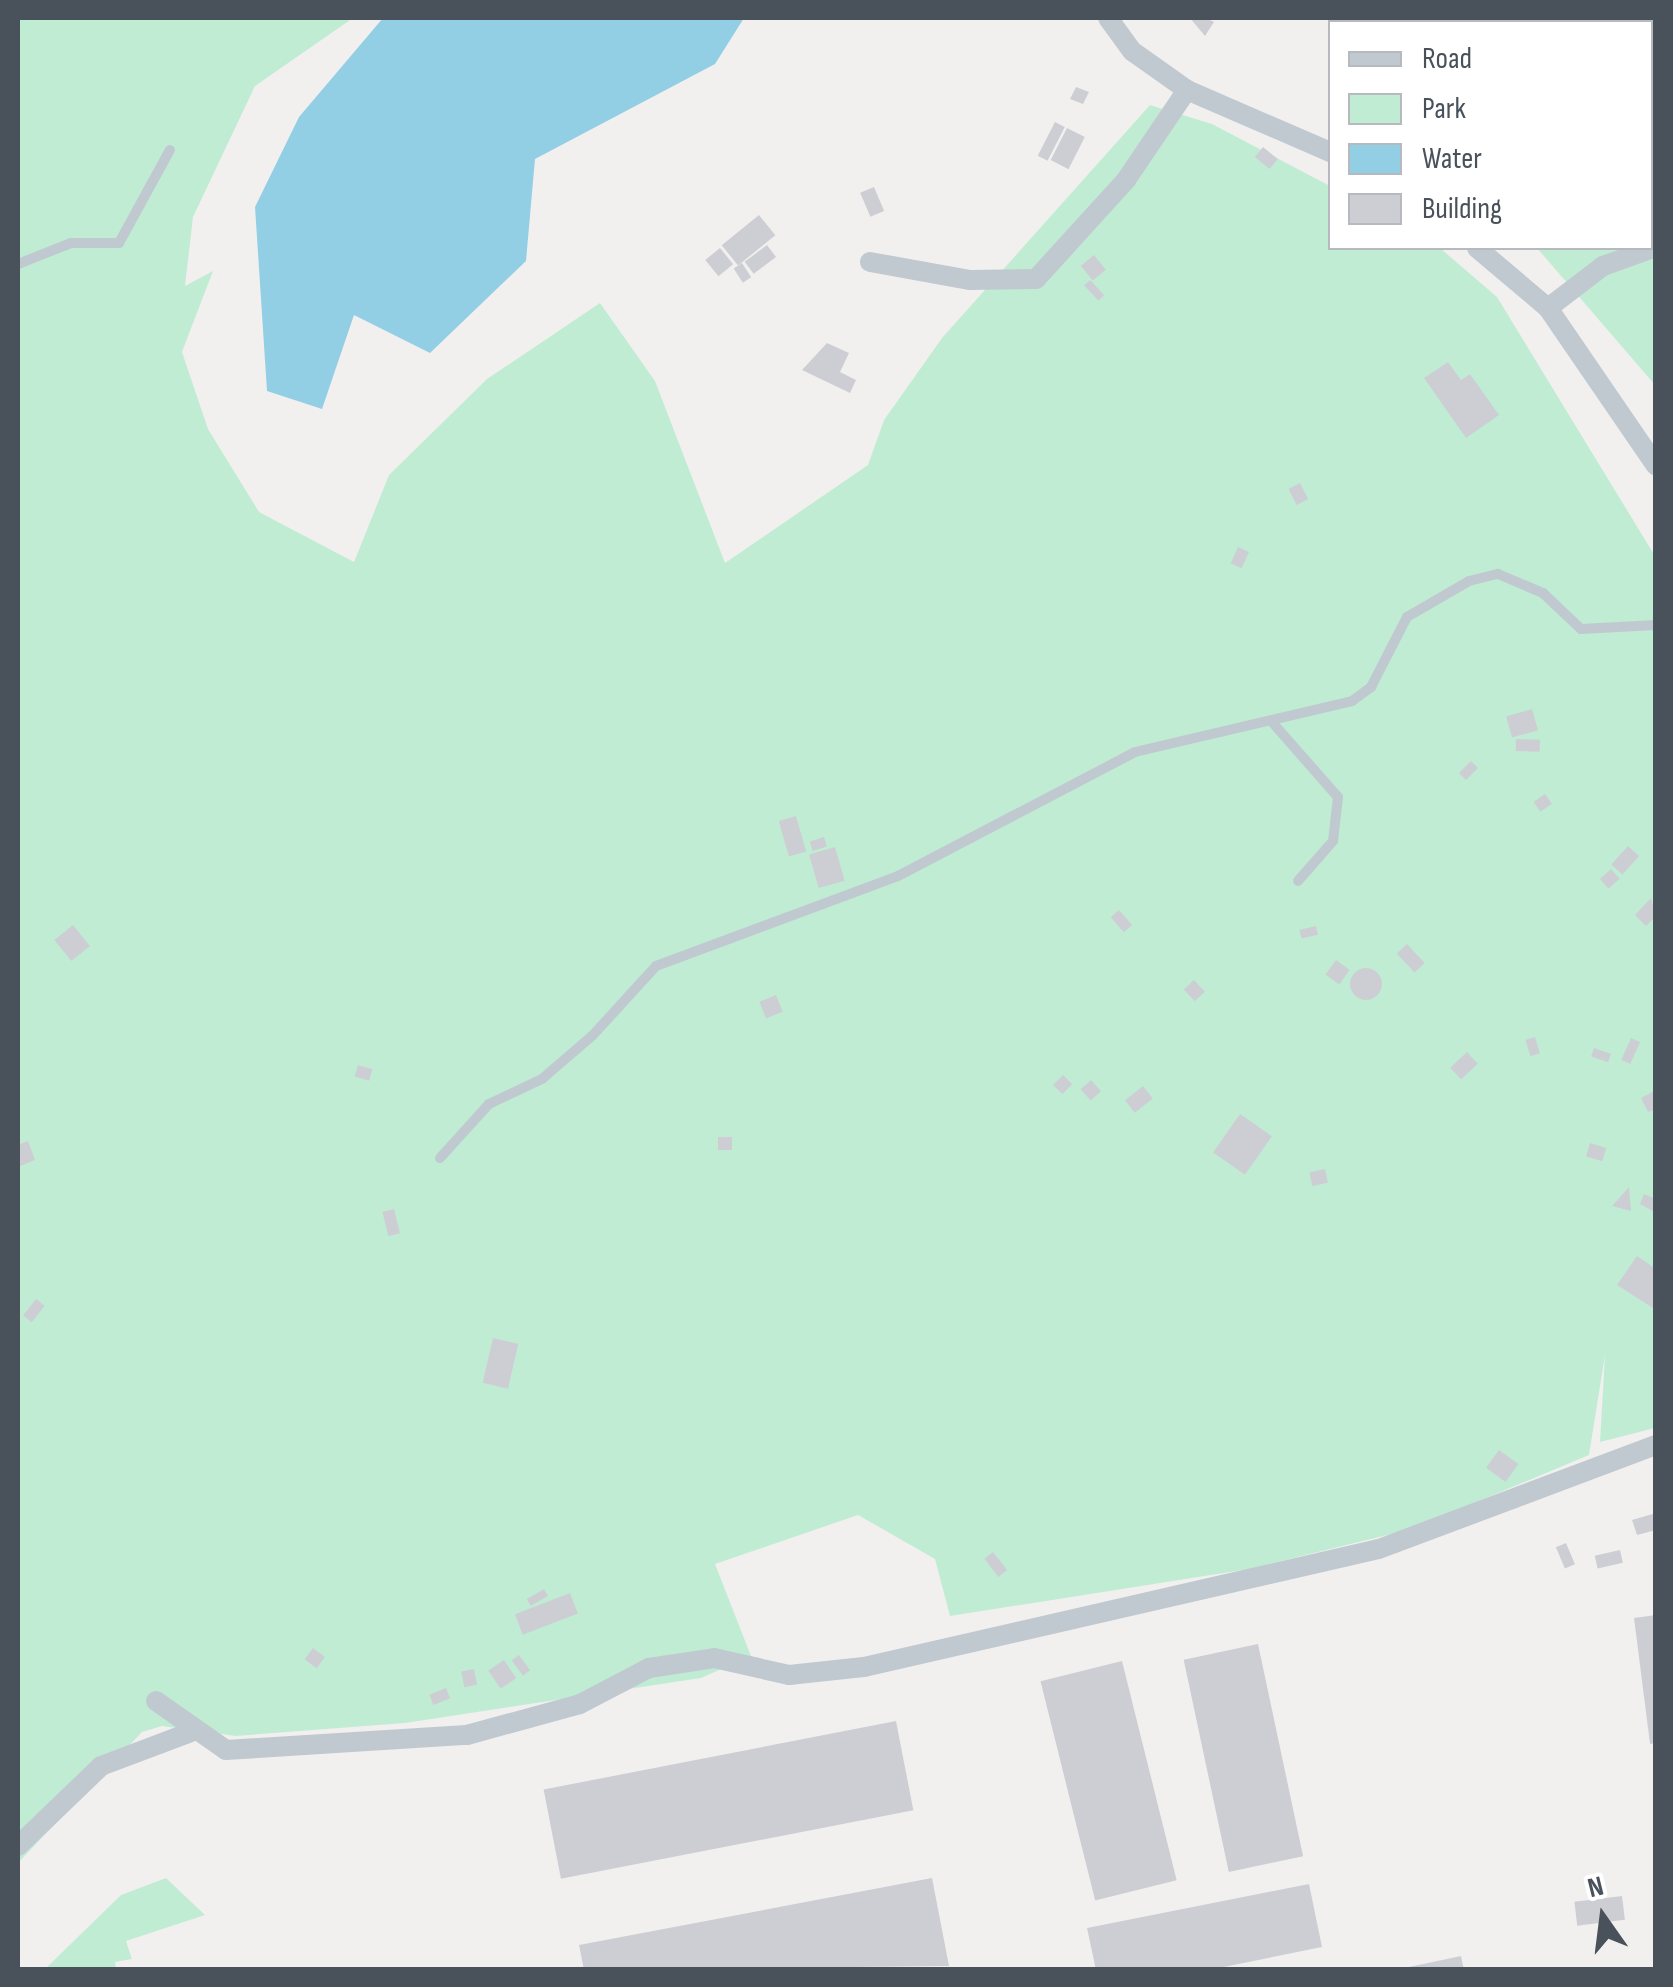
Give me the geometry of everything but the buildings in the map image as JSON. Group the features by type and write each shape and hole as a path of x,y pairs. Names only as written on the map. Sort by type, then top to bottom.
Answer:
{"street":[{"path":"1108,18 1132,52 1186,90 1328,151"},
{"path":"870,262 970,280 1036,279 1126,180 1186,90"},
{"path":"1479,250 1548,308 1656,466"},
{"path":"1548,308 1603,266 1648,250"},
{"path":"156,1701 191,1732 226,1750 466,1735 580,1704 650,1668 714,1658 789,1674 864,1668 1379,1549 1656,1446"},
{"path":"18,1846 101,1766 191,1732"}],"lane":[{"path":"18,264 71,243 119,243 170,150"},
{"path":"440,1158 489,1104 582,1046 656,966 898,876 1135,752 1352,701 1371,686 1407,617 1469,581 1498,574 1528,586 1581,629 1656,625"},
{"path":"1272,722 1338,797 1332,840 1298,881"}],"green space":[{"path":"18,18 353,18 255,86 193,217 185,286 213,271 182,352 208,429 259,512 354,562 389,475 487,379 600,303 655,381 725,563 868,465 884,420 942,338 1150,105 1212,124 1328,185 1328,250 1442,250 1497,297 1655,556 1655,1428 1600,1442 1605,1355 1589,1455 1412,1529 1249,1569 950,1616 935,1559 858,1515 715,1564 751,1656 701,1678 405,1723 236,1736 162,1726 142,1732 18,1863"},
{"path":"1655,122 1655,385 1539,250 1653,250"},
{"path":"166,1878 205,1915 126,1941 132,1959 115,1962 116,1969 45,1969 121,1895"}],"water":[{"path":"383,18 744,18 715,64 535,159 526,261 430,353 354,315 322,409 267,391 255,207 299,117"}]}
